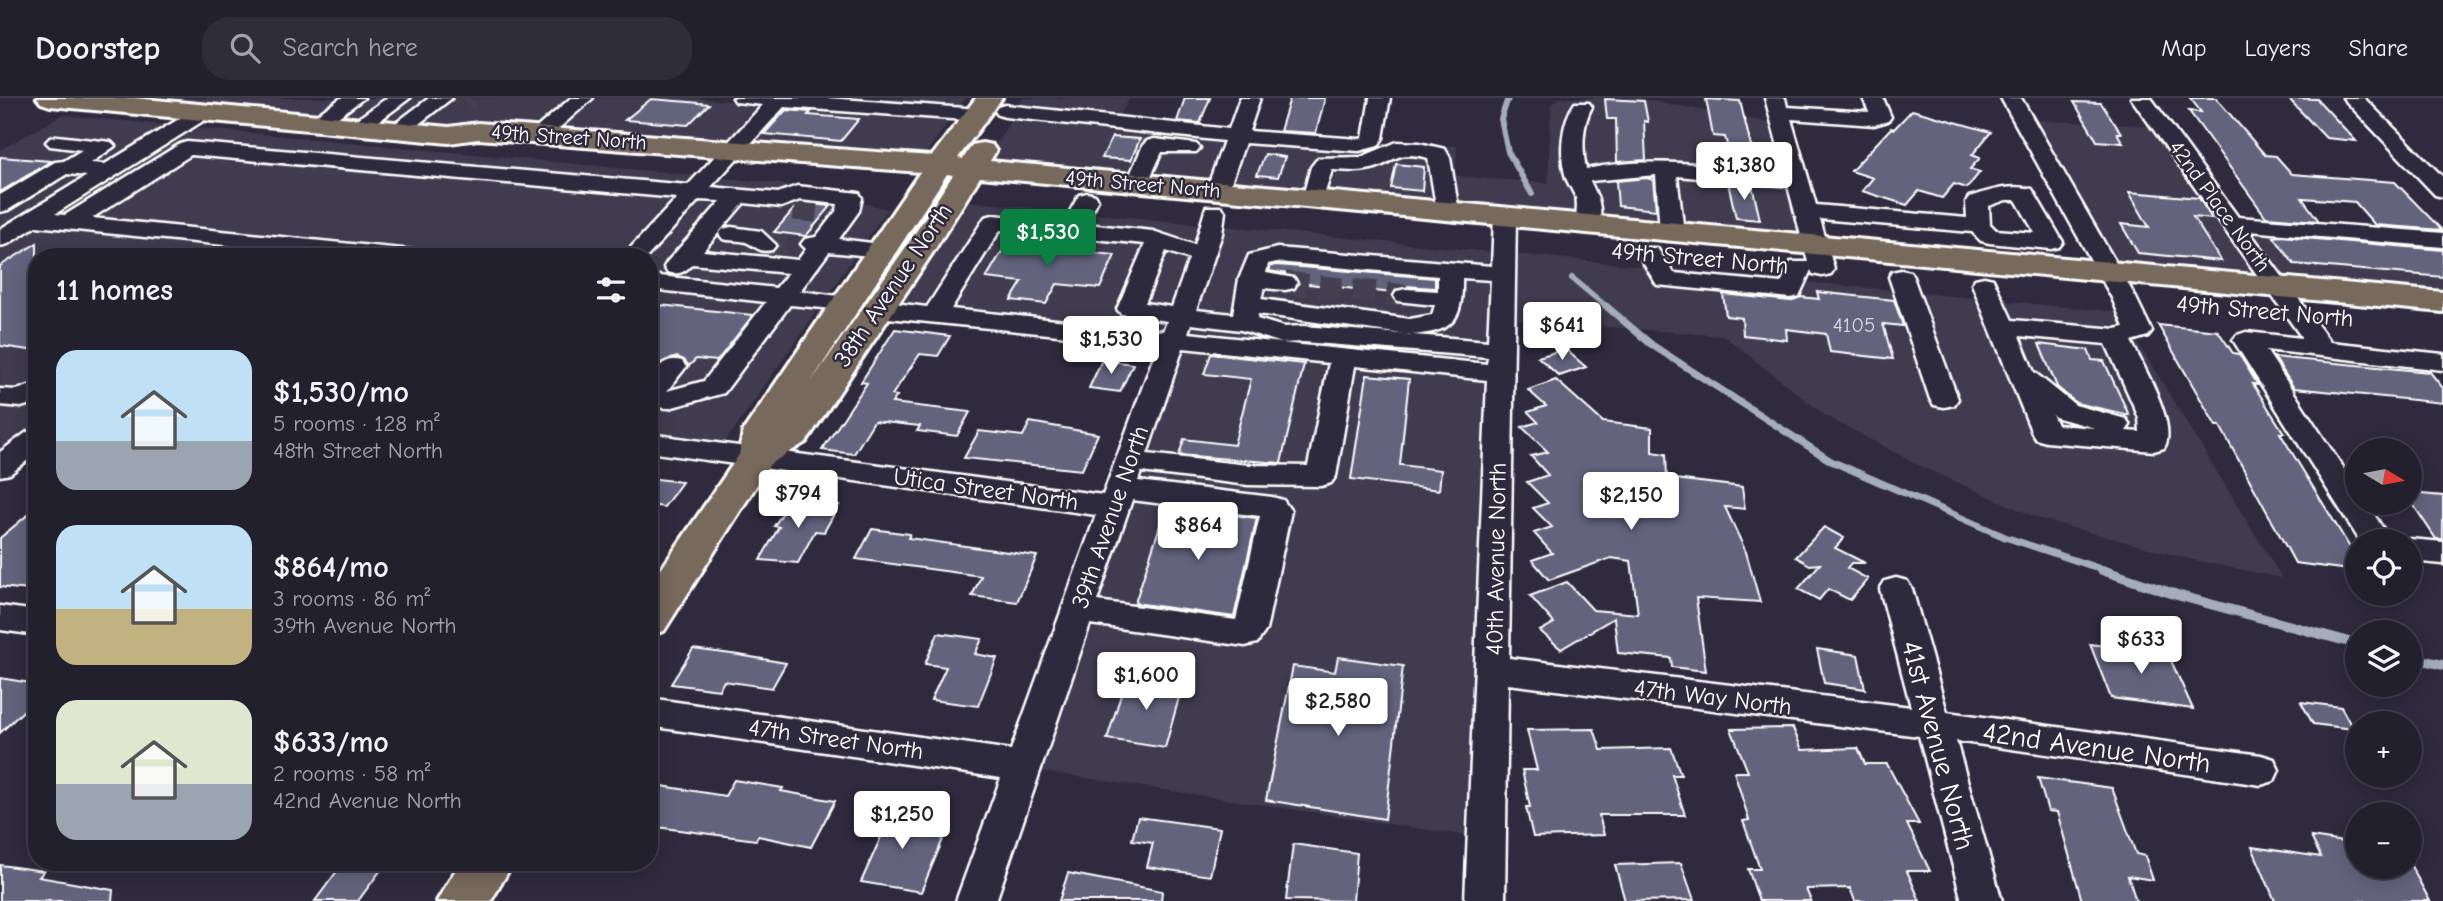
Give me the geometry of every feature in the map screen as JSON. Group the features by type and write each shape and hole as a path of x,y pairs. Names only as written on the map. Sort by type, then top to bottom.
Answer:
{"main road":[{"name":"49th Street North","path":"50,98 157,102 424,132 460,146 548,145 728,157 949,177 1137,184 1215,202 1504,228 1649,253 1812,260 2117,285 2298,314 2443,327"},
{"name":"38th Avenue North","path":"658,606 757,456 761,431 862,306 996,105"},
{"name":"49th Street North","path":"728,157 788,196 949,177 1087,200 1313,200 1448,212 1504,228 1588,225 1672,232 1901,276 1984,284 2278,287 2443,302"},
{"name":"38th Avenue North","path":"862,306 881,250 949,177"},
{"path":"463,901 483,871"}],"street":[{"path":"319,122 355,98"},
{"path":"360,126 400,98"},
{"path":"424,132 442,98"},
{"path":"548,145 583,98"},
{"path":"743,98 996,105 1113,122 1234,144"},
{"path":"1113,122 1124,98"},
{"name":"39th Avenue North","path":"976,901 1202,255 1215,202 1250,98"},
{"path":"1137,184 1154,145 1366,144 1373,138 1380,98"},
{"path":"1812,260 1806,211 1777,105 1824,107 1874,119 1881,117 1874,98"},
{"path":"2002,327 2119,345 2139,331 2117,285 2011,98"},
{"name":"42nd Place North","path":"2141,98 2320,346"},
{"path":"2353,98 2443,190"},
{"path":"642,248 779,99"},
{"path":"424,132 465,102"},
{"path":"0,239 208,107"},
{"path":"1582,107 1576,117 1575,167 1588,200 1588,225"},
{"path":"57,142 104,146 69,167"},
{"path":"69,223 187,148 738,196 797,194 851,198 836,209 808,248 783,296 714,387 669,400 658,398"},
{"path":"1313,200 1322,167 1326,163 1365,164 1389,150 1409,148 1430,151 1439,158 1448,212"},
{"path":"0,205 63,167 108,171"},
{"path":"1575,167 1666,170 1797,180"},
{"path":"1666,170 1672,232"},
{"path":"707,261 707,232 738,196"},
{"path":"707,232 756,237 788,196"},
{"path":"1071,230 1087,200"},
{"path":"1806,211 1979,226"},
{"path":"32,219 321,248"},
{"path":"934,316 993,222 1159,240 1202,255"},
{"path":"2232,223 2443,240"},
{"name":"40th Avenue North","path":"1486,901 1504,228"},
{"path":"1159,240 1130,309 1176,327 1246,314 1425,326 1443,320 1450,299 1450,270"},
{"path":"658,282 707,261 808,248 881,250"},
{"path":"1246,314 1256,260 1277,256 1503,274"},
{"path":"1901,276 1944,399"},
{"path":"1251,279 1285,283"},
{"path":"658,283 934,316 1176,327 1343,358 1501,362"},
{"path":"1984,284 2046,433 2154,442 2152,418 2119,345"},
{"path":"1406,296 1450,299"},
{"path":"1246,314 1282,335 1303,334 1501,362"},
{"path":"2368,529 2246,340 2320,346 2443,362"},
{"path":"1121,485 1248,475 1321,477 1343,358"},
{"path":"658,386 673,367"},
{"path":"0,397 21,400 28,396"},
{"name":"Utica Street North","path":"658,444 757,456 1121,485"},
{"path":"0,467 28,445"},
{"path":"1078,610 1245,634 1250,630 1276,511 1272,508 1121,485"},
{"path":"2422,551 2443,553"},
{"name":"41st Avenue North","path":"1896,589 1982,901"},
{"path":"0,618 28,622"},
{"name":"47th Way North","path":"1494,669 1933,724"},
{"name":"47th Street North","path":"658,713 1023,766"},
{"name":"42nd Avenue North","path":"1933,724 2261,770"}],"shaded area":[{"path":"135,98 345,98 322,113"},
{"path":"365,98 573,98 534,131 340,115"},
{"path":"593,98 693,98 766,104 730,143 554,132"},
{"path":"865,98 966,98 923,157 749,145 785,105 856,108"},
{"path":"1023,98 1130,98 1110,132 1226,137 1208,185 985,164"},
{"path":"1559,98 1637,98 1771,123 1801,233 1230,187 1246,138 1457,146 1456,176 1548,183 1551,105"},
{"path":"62,115 777,183 888,209 724,444 658,436 658,248 28,248 28,433 0,450 0,150"},
{"path":"2033,120 2152,126 2258,275 2116,262"},
{"path":"963,201 1200,224 1161,333 894,304"},
{"path":"1223,226 1492,252 1469,836 1039,771"},
{"path":"2246,227 2443,243 2443,293 2284,278"},
{"path":"1515,254 2119,312 2282,578 2189,559 2040,519 1922,467 1826,416 1724,336 1518,320 1514,356"}],"building":[{"path":"1185,98 1210,98 1200,123 1177,121"},
{"path":"1290,98 1325,98 1316,133 1280,131"},
{"path":"2190,98 2216,98 2265,155 2276,156 2292,174 2395,182 2442,230 2375,225 2355,202 2302,198 2319,221 2266,217 2189,111 2201,112"},
{"path":"2288,98 2317,99 2356,141 2326,138"},
{"path":"651,99 709,104 688,125 625,120"},
{"path":"1605,99 1644,101 1648,122 1644,121 1646,160 1617,162 1616,119 1607,119"},
{"path":"1706,99 1740,101 1753,154 1729,152 1725,137 1713,136"},
{"path":"2074,102 2101,103 2121,133 2117,133 2123,143 2097,141"},
{"path":"786,110 811,112 808,115 859,119 841,141 764,134"},
{"path":"1912,110 1991,132 1972,155 1980,158 1970,169 1980,172 1967,188 1954,184 1942,198 1919,191 1907,205 1862,191 1873,178 1851,171 1891,128 1894,129"},
{"path":"1112,137 1140,139 1131,160 1102,158"},
{"path":"1265,154 1285,157 1278,177 1257,175"},
{"path":"0,157 51,161 0,192"},
{"path":"1396,164 1424,167 1422,191 1391,188"},
{"path":"1647,178 1653,180 1656,210 1618,206 1616,181"},
{"path":"1728,183 1752,185 1760,220 1736,218"},
{"path":"2129,192 2199,198 2212,219 2193,217 2221,261 2138,253 2121,224 2149,227"},
{"path":"799,203 831,206 806,236 774,232"},
{"path":"2274,237 2443,250 2443,277 2294,264"},
{"path":"1026,241 1058,245 1055,249 1115,255 1100,288 1057,284 1046,304 1011,300 1022,282 986,278 1007,243 1024,245"},
{"path":"28,249 28,350 0,346 0,266"},
{"path":"1271,266 1435,278 1435,288 1405,286 1396,288 1393,293 1299,283 1294,275 1269,271"},
{"path":"1817,292 1894,300 1903,326 1883,324 1893,359 1830,352 1826,334 1786,329 1787,340 1743,335 1742,318 1726,316 1723,294 1790,301 1801,297 1819,299"},
{"path":"658,305 753,315 717,361 696,359 689,366 677,357 660,363"},
{"path":"2158,325 2218,331 2233,353 2239,354 2258,385 2253,384 2284,433 2280,433 2345,539 2345,569 2295,563 2220,426 2216,426"},
{"path":"895,329 950,336 938,356 920,354 892,395 897,396 892,403 970,412 957,436 917,431 920,426 874,421 854,454 822,450 867,383 861,382"},
{"path":"2039,344 2088,350 2092,360 2104,361 2129,415 2076,403 2057,387"},
{"path":"1565,349 1586,367 1559,376 1538,357"},
{"path":"1211,354 1304,364 1281,463 1179,455 1184,439 1234,445 1251,379 1204,374"},
{"path":"2274,357 2430,372 2443,388 2443,403 2294,388"},
{"path":"1102,360 1133,364 1120,392 1089,388"},
{"path":"1367,375 1409,379 1400,465 1441,470 1439,490 1351,479"},
{"path":"1556,380 1603,422 1652,428 1652,452 1666,454 1667,478 1742,487 1745,509 1725,507 1746,552 1760,602 1696,598 1706,671 1672,667 1671,658 1618,653 1614,618 1561,649 1540,631 1554,623 1530,596 1567,582 1593,610 1638,614 1631,561 1611,558 1549,580 1532,560 1552,553 1534,533 1552,527 1533,508 1548,503 1527,482 1548,475 1531,456 1548,452 1522,427 1538,422 1528,412 1546,406 1528,390"},
{"path":"1030,422 1098,434 1082,470 964,458 979,431 1023,436"},
{"path":"658,479 682,482 664,507 658,506"},
{"path":"2422,494 2443,496 2443,539 2436,539 2420,515"},
{"path":"792,499 839,505 824,532 815,531 798,563 760,560 779,527 774,526"},
{"path":"1166,507 1257,518 1234,617 1135,603"},
{"path":"28,515 28,590 0,587 0,538"},
{"path":"1824,527 1844,538 1835,548 1865,563 1851,563 1847,568 1868,579 1850,600 1828,589 1819,600 1798,589 1820,564 1810,565 1796,557"},
{"path":"872,529 910,534 908,538 1037,556 1017,602 972,596 981,576 856,559"},
{"path":"938,633 982,639 975,654 997,658 978,706 931,700 946,667 925,664"},
{"path":"2090,644 2168,654 2193,709 2111,698"},
{"path":"693,649 786,663 772,688 724,681 719,690 671,684"},
{"path":"1817,649 1858,655 1865,689 1824,683"},
{"path":"1338,657 1403,666 1385,819 1266,800 1293,666 1335,672"},
{"path":"1127,676 1183,683 1165,748 1107,739"},
{"path":"0,678 28,683 28,707 0,733"},
{"path":"2301,702 2341,707 2345,714 2345,728 2313,724"},
{"path":"1793,728 1802,750 1858,748 1865,764 1887,764 1919,824 1907,824 1930,871 1907,871 1920,901 1855,901 1850,888 1806,889 1811,901 1759,901 1748,869 1760,869 1743,821 1749,820 1734,772 1748,772 1731,729"},
{"path":"1594,729 1601,750 1671,748 1681,775 1672,775 1685,815 1599,815 1604,835 1533,837 1522,770 1537,770 1527,730"},
{"path":"2038,778 2112,788 2136,854 2145,856 2153,880 2128,876 2136,901 2082,901 2057,812 2048,811"},
{"path":"734,780 783,788 781,791 835,801 811,847 758,836 756,840 658,827 658,785 725,796"},
{"path":"870,812 949,825 921,892 861,882 881,837 860,833"},
{"path":"1138,817 1220,828 1210,876 1147,867 1153,843 1132,840"},
{"path":"2311,837 2345,842 2345,879 2418,879 2430,901 2275,901 2252,847 2321,857"},
{"path":"1293,844 1357,853 1353,901 1286,900"},
{"path":"1681,863 1694,900 1625,901 1615,865"},
{"path":"0,865 28,869 28,871 44,871 39,877 113,890 112,901 0,901"},
{"path":"337,871 380,871 358,901 315,901"},
{"path":"1068,873 1162,891 1161,901 1059,901"}],"waterway":[{"path":"1508,98 1501,119 1508,152 1532,194"},
{"path":"1572,278 1608,308"},
{"path":"1606,306 1652,345 1831,461 2005,537 2107,571"},
{"path":"2102,570 2177,595 2345,641"},
{"path":"2422,660 2443,665"}],"tunnel":[{"path":"465,102 470,98"},
{"path":"794,209 826,212"},
{"path":"764,245 797,248"},
{"path":"698,266 719,267"},
{"path":"1285,283 1406,296"}]}
